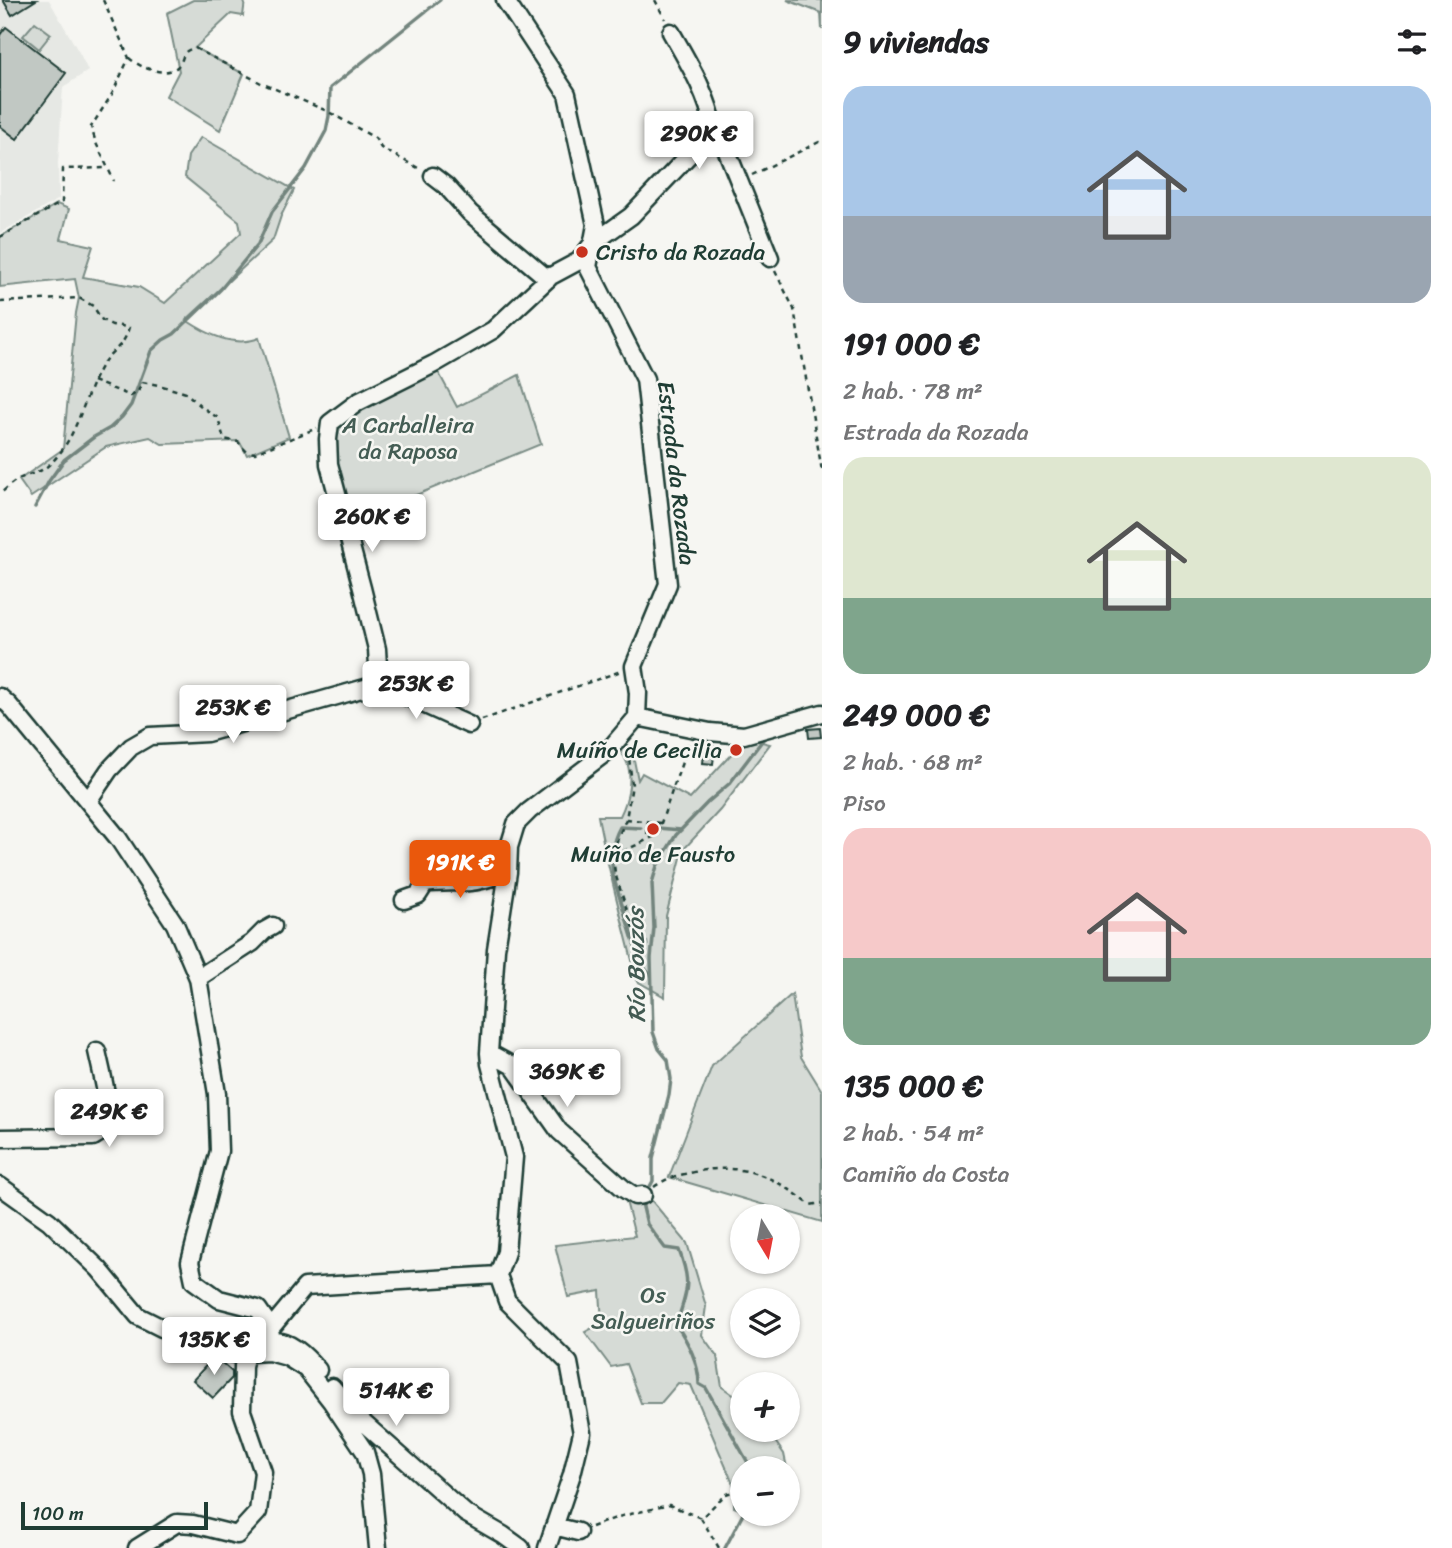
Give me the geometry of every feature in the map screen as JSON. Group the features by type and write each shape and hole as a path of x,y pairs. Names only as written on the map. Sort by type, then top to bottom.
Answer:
{"street":[{"name":"Estrada da Rozada","path":"505,0 566,94 596,225 588,267 645,379 668,584 634,666 638,693 637,717"},
{"path":"671,32 694,72 711,114 714,129 722,139 770,258"},
{"path":"379,684 377,649 328,464 331,423 358,402 493,330 548,279 579,261 593,243 631,216 714,129"},
{"path":"433,176 446,186 470,213 548,279"},
{"path":"88,801 109,771 131,747 150,736 207,733 379,684 469,725"},
{"path":"0,697 118,838 175,924 198,978 217,1094 219,1151 190,1262 194,1282 219,1300 258,1309 270,1340 287,1357 306,1369 331,1401 365,1452 371,1474 378,1548"},
{"path":"547,1548 572,1474 582,1433 569,1363 507,1301 498,1275 506,1252 514,1157 489,1053 496,949 508,872 509,847 516,824 529,811 608,751 637,717 744,736 822,713"},
{"path":"404,900 418,895 425,884 439,881 471,882 508,872"},
{"path":"198,978 273,926"},
{"path":"0,1138 93,1137 102,1132 108,1125 109,1113 97,1051"},
{"path":"489,1053 513,1066 559,1131 624,1189 635,1196 647,1192"},
{"path":"0,1186 49,1220 99,1269 138,1316 188,1341 234,1354 246,1353 270,1340 302,1351 359,1419 410,1465 465,1513 521,1548"},
{"path":"270,1340 304,1287 498,1275"},
{"path":"137,1548 177,1523 193,1524 237,1535 258,1512 263,1472 243,1410 243,1366 246,1353"},
{"path":"554,1526 578,1532"}],"path":[{"path":"103,0 130,58 142,66 171,72 182,62 183,54 188,49 195,48 261,83 329,112 375,138 382,148 433,176"},
{"path":"655,0 671,32"},
{"path":"114,181 91,127 130,58"},
{"path":"739,181 819,142 822,144"},
{"path":"0,237 62,202 62,169 108,168"},
{"path":"770,258 794,309 822,471"},
{"path":"0,302 79,298 93,306 102,320 112,325 129,327 125,341 106,359 93,381 78,423 66,444 51,463 36,474 17,480 0,494"},
{"path":"93,381 131,396 138,392 142,382 186,393 218,418 224,439 238,442 247,452 256,453 331,423"},
{"path":"469,725 634,666"},
{"path":"613,856 659,834 694,729"},
{"path":"618,739 629,757 632,785 625,821 613,856 615,873 643,960"},
{"path":"625,821 661,823"},
{"path":"636,939 646,940 647,946"},
{"path":"647,1192 669,1177 713,1167 751,1170 790,1188 810,1205 822,1203"},
{"path":"701,1518 730,1493"},
{"path":"578,1532 618,1517 669,1505 701,1518 718,1547"}],"shaded area":[{"path":"0,0 49,0 88,71 63,87 58,163 59,199 0,233"}],"green space":[{"path":"193,0 245,0 243,16 231,14 195,48 244,74 220,130 166,96 179,71 167,13"},
{"path":"787,0 822,0 822,30 821,13"},
{"path":"35,22 51,34 39,49 23,36"},
{"path":"201,137 294,190 273,240 186,320 221,338 250,341 259,338 289,437 247,455 239,441 162,444 150,437 106,447 31,497 19,480 63,449 79,298 75,279 0,287 0,237 57,204 69,209 61,239 93,246 83,277 139,287 165,303 241,233 239,221 185,177 188,156"},
{"name":"A Carballeira da Raposa","path":"434,364 457,407 519,375 541,444 345,524 330,423"},
{"path":"621,735 633,755 638,780 642,773 690,799 746,738 770,744 720,810 683,850 666,916 665,997 637,981 598,816 620,816 625,803 629,787 628,765 614,743"},
{"path":"792,994 801,1057 822,1091 822,1222 800,1216 800,1204 761,1204 669,1177 712,1066"},
{"name":"Os Salgueiriños","path":"626,1201 652,1201 687,1243 706,1306 702,1335 717,1356 722,1387 730,1393 730,1442 776,1442 784,1456 730,1456 730,1477 691,1385 678,1383 661,1403 641,1403 626,1364 611,1367 585,1332 602,1323 600,1291 568,1297 555,1245 635,1236"}],"building":[{"path":"3,0 36,0 12,15"},
{"path":"6,27 66,73 17,139 0,126 0,35"},
{"path":"820,728 821,737 809,738 808,729"},
{"path":"705,746 715,747 713,764 703,763"},
{"name":"Muíño de Fausto","path":"648,823 658,824 657,834 647,833"},
{"path":"233,1319 252,1319 256,1324 256,1340 238,1341 238,1329 232,1330"},
{"path":"212,1359 220,1361 232,1372 232,1378 213,1398 193,1380"}],"waterway":[{"path":"35,507 64,460 110,428 131,405 151,351 174,334 221,289 258,244 272,212 306,168 326,131 330,88 440,0"},
{"name":"Río Bouzós","path":"647,1192 653,1181 653,1158 671,1079 668,1060 659,1049 653,1032 652,883 657,866 676,835 730,783 765,737 771,735"},
{"path":"641,828 620,827 613,845 612,869 640,962 650,975"},
{"path":"658,828 681,830"},
{"name":"Río Bouzós","path":"644,1199 642,1203 647,1224 665,1248 679,1250 686,1271 686,1288 676,1325 692,1353 699,1384 706,1388 744,1456"},
{"name":"Río Bouzós","path":"725,1548 737,1526"}],"place":[{"name":"Cristo da Rozada","path":"582,252"},
{"name":"Muíño de Cecilia","path":"736,750"},
{"name":"Muíño de Fausto","path":"653,829"}]}
